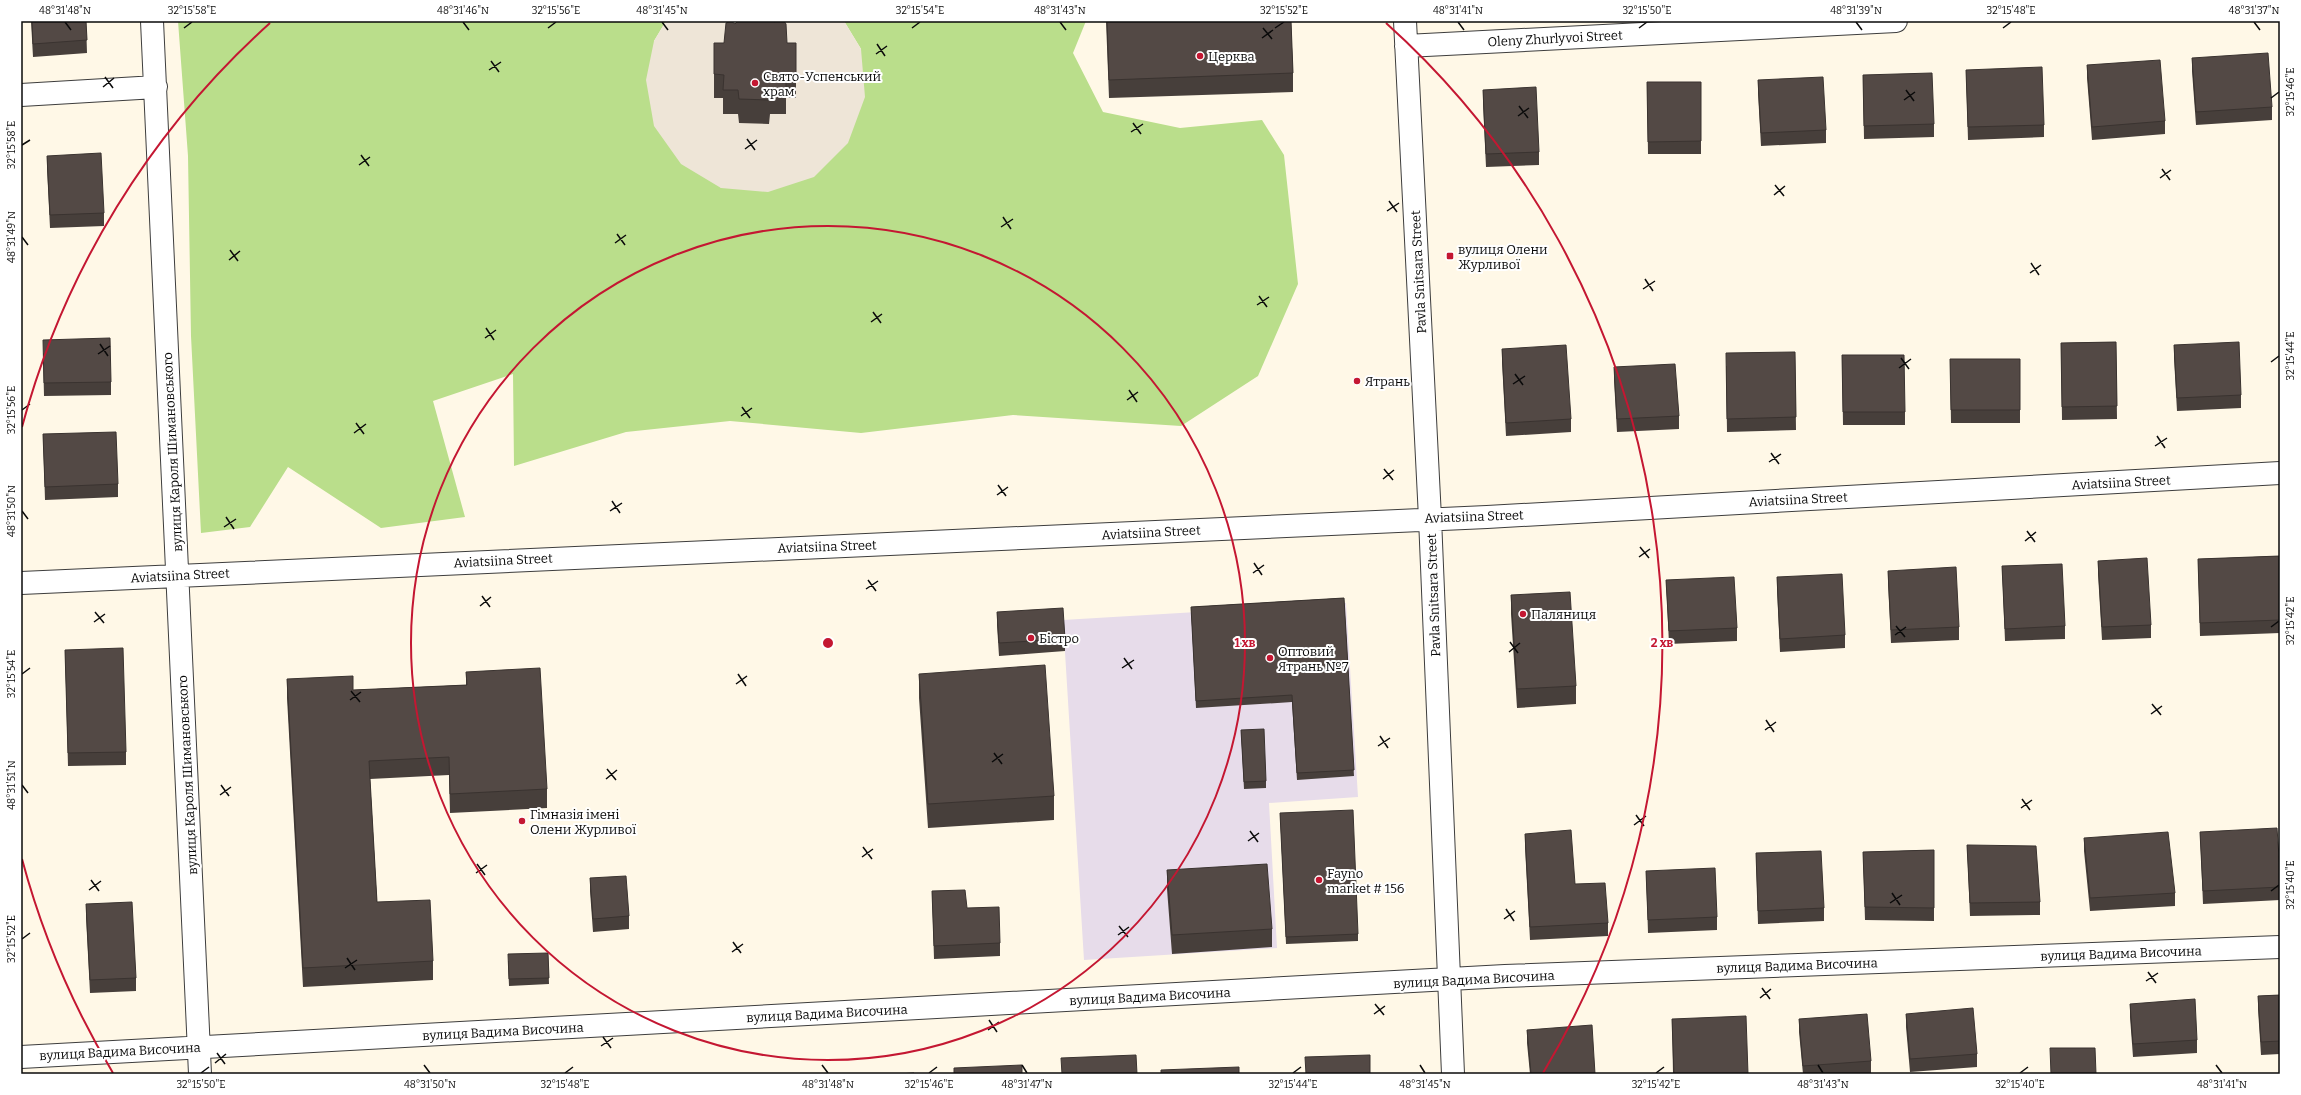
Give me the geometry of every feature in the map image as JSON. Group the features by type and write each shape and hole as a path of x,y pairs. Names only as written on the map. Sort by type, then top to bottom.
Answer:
{"street":[{"name":"вулиця Кароля Шимановського","path":"152,21 200,1074"},
{"name":"Pavla Snitsara Street","path":"1405,21 1430,518 1453,1074"},
{"name":"Oleny Zhurlyvoi Street","path":"1406,46 1896,21"},
{"path":"21,95 156,87"},
{"name":"Aviatsiina Street","path":"21,582 1129,534 1430,518 1487,517 2280,473"},
{"name":"вулиця Вадима Височина","path":"21,1057 1506,976 2280,947"}],"shaded area":[{"path":"666,21 844,21 861,49 865,97 848,143 814,177 768,192 721,188 681,164 654,126 646,80 654,41","holes":["796,67 796,98 786,98 786,114 770,114 739,123 738,114 724,98 714,98"]},
{"path":"1346,603 1358,797 1269,803 1277,948 1084,960 1063,620"}],"green space":[{"path":"178,21 666,21 654,41 721,188 861,49 844,21 1086,21 1073,53 1103,112 1180,128 1262,120 1284,155 1298,284 1258,376 1181,426 1013,415 861,433 730,421 626,432 514,466 513,374 433,401 465,517 381,528 288,467 250,527 201,533 191,336 188,156"}],"building":[{"path":"32,21 86,21 87,40 33,44"},
{"name":"Свято-Успенський храм","path":"731,21 735,24 738,21 784,21 786,24 787,43 796,43 796,74 786,74 786,91 770,91 769,100 739,99 738,90 723,90 724,75 714,74 714,43 724,43 726,23"},
{"name":"Церква","path":"1107,21 1291,21 1293,73 1109,80"},
{"path":"2268,53 2272,107 2196,112 2192,58"},
{"path":"2160,60 2165,121 2092,127 2087,65"},
{"path":"2042,67 2044,125 1968,127 1966,70"},
{"path":"1932,73 1934,124 1864,126 1863,75"},
{"path":"1823,77 1826,130 1761,133 1758,80"},
{"path":"1647,82 1701,82 1701,141 1648,142"},
{"path":"1536,87 1539,152 1486,154 1483,90"},
{"path":"101,153 104,213 50,215 47,156"},
{"path":"110,338 111,382 44,383 43,340"},
{"path":"2116,342 2117,406 2062,407 2061,343"},
{"path":"2239,342 2241,395 2177,398 2174,345"},
{"path":"1566,345 1571,419 1506,423 1502,349"},
{"path":"1795,352 1796,417 1727,419 1726,353"},
{"path":"1842,355 1904,355 1905,412 1843,412"},
{"path":"1950,359 2020,359 2020,410 1951,410"},
{"path":"1675,364 1679,416 1617,419 1614,367"},
{"path":"116,432 118,484 45,487 43,434"},
{"path":"2280,556 2280,620 2200,623 2198,559"},
{"path":"2147,558 2151,625 2102,627 2098,561"},
{"path":"2062,564 2065,626 2005,629 2002,566"},
{"path":"1956,567 1959,627 1891,630 1888,571"},
{"path":"1842,574 1845,635 1780,639 1777,577"},
{"path":"1734,577 1737,628 1669,631 1666,580"},
{"path":"1570,592 1576,686 1517,689 1511,595"},
{"name":"Оптовий Ятрань №7","path":"1344,598 1354,770 1297,773 1292,695 1196,701 1191,607"},
{"path":"1063,608 1065,639 999,643 997,612"},
{"path":"123,648 126,752 68,753 65,650"},
{"path":"1045,665 1054,796 928,804 919,674"},
{"path":"540,668 547,789 450,794 449,757 369,761 377,902 430,900 433,961 303,968 287,679 353,676 353,690 467,685 466,672"},
{"path":"1264,729 1266,781 1244,782 1241,730"},
{"name":"Fayno market # 156","path":"1353,810 1358,934 1286,937 1280,813"},
{"path":"2277,828 2280,887 2203,891 2200,832"},
{"path":"1571,830 1575,884 1605,883 1608,923 1530,927 1525,834"},
{"path":"2168,832 2175,893 2090,898 2084,838"},
{"path":"1967,845 2036,846 2040,902 1970,903"},
{"path":"1934,850 1934,908 1865,907 1863,852"},
{"path":"1821,851 1824,908 1758,911 1756,853"},
{"path":"1267,864 1272,929 1172,935 1167,870"},
{"path":"1715,868 1717,917 1648,920 1646,871"},
{"path":"626,876 629,916 593,919 590,878"},
{"path":"965,890 967,908 999,907 1000,943 934,946 932,891"},
{"path":"132,902 136,978 90,980 86,904"},
{"path":"548,953 549,978 509,979 508,954"},
{"path":"2280,995 2280,1041 2261,1042 2258,996"},
{"path":"2195,999 2197,1040 2133,1044 2130,1004"},
{"path":"1973,1008 1977,1054 1910,1059 1906,1014"},
{"path":"1867,1014 1871,1061 1803,1066 1799,1019"},
{"path":"1746,1016 1748,1074 1674,1074 1672,1019"},
{"path":"1592,1025 1595,1074 1531,1074 1527,1030"},
{"path":"2050,1048 2095,1048 2096,1074 2051,1074"},
{"path":"1136,1055 1137,1074 1062,1074 1061,1058"},
{"path":"1370,1055 1370,1074 1306,1074 1305,1057"},
{"path":"1022,1065 1022,1074 954,1074 954,1068"},
{"path":"1239,1067 1239,1074 1161,1074 1161,1070"}],"place":[{"name":"Церква","path":"1200,56"},
{"name":"Свято-Успенський храм","path":"755,83"},
{"name":"вулиця Олени Журливої","path":"1450,256"},
{"name":"Ятрань","path":"1357,381"},
{"name":"Паляниця","path":"1523,614"},
{"name":"Бістро","path":"1031,638"},
{"name":"Оптовий Ятрань №7","path":"1270,658"},
{"name":"Гімназія імені Олени Журливої","path":"522,821"},
{"name":"Fayno market # 156","path":"1319,880"}]}
